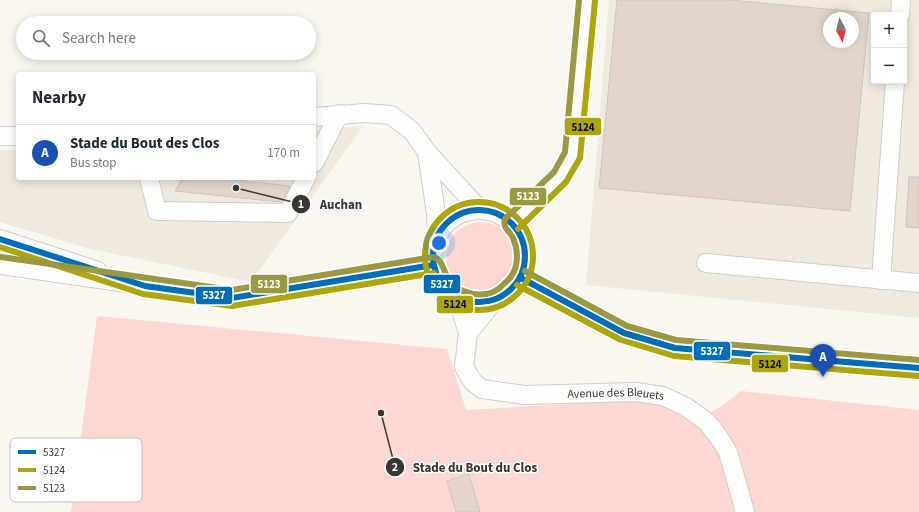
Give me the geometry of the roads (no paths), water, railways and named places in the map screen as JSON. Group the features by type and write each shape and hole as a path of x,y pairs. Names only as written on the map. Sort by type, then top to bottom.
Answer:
{"street":[{"path":"512,223 560,177 573,155 587,0"},
{"path":"900,12 901,0"},
{"path":"881,280 895,84"},
{"path":"316,116 365,113 391,115 412,131 427,152 480,210"},
{"path":"316,159 339,114"},
{"path":"0,136 16,136"},
{"path":"427,152 436,214 437,236"},
{"path":"149,180 157,211 288,213 305,180"},
{"path":"468,333 494,301 514,288 521,278 526,264 526,250 521,235 512,223 503,216 480,210 468,211 445,224 437,236 433,250 433,265 438,278 446,289 457,298 470,302 482,303 494,301"},
{"path":"0,239 145,286"},
{"path":"706,263 919,283"},
{"path":"0,265 232,298 433,265"},
{"path":"521,278 624,333 675,348 919,368"},
{"name":"Avenue des Bleuets","path":"457,298 468,333 464,367 473,382 482,389 524,396 636,392 662,396 686,407 707,422 728,452 744,512"}],"place":[{"name":"Auchan","path":"236,188"},
{"name":"Stade du Bout des Clos","path":"823,377"},
{"name":"Stade du Bout du Clos","path":"381,413"}]}
